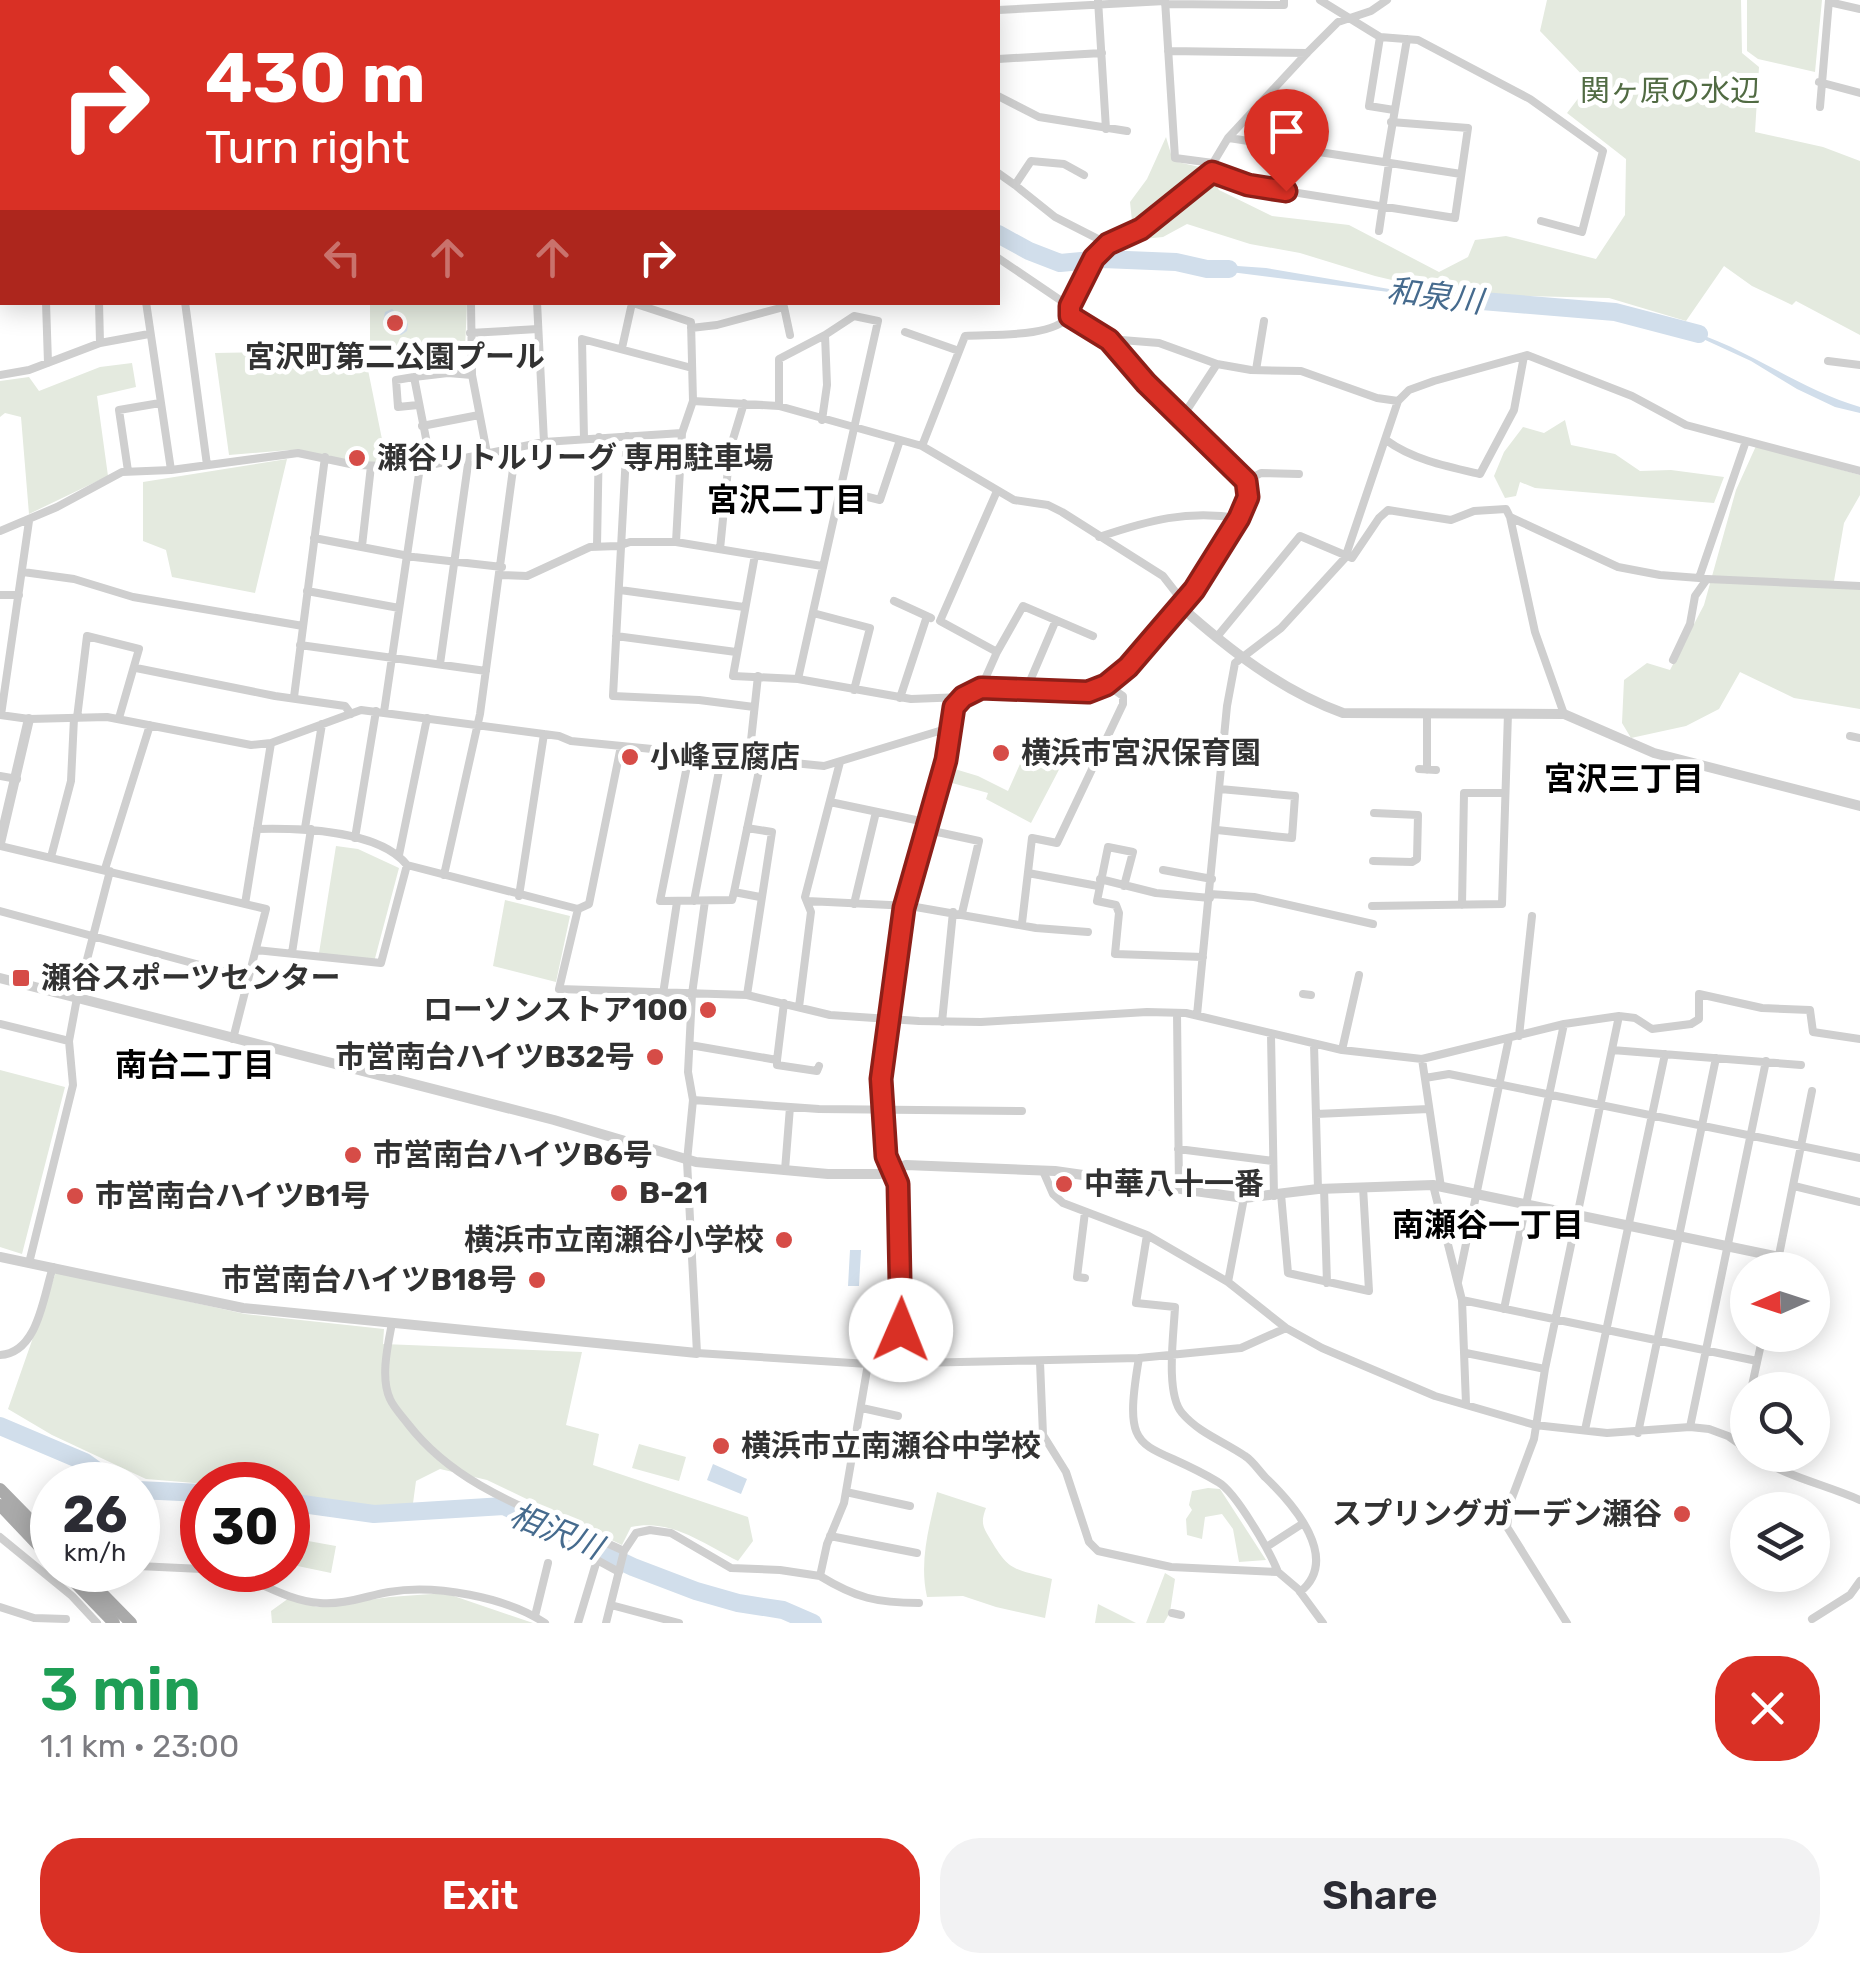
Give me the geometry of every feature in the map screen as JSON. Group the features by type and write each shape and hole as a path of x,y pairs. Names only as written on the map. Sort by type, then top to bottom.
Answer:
{"main road":[{"path":"0,1488 30,1521"},
{"path":"0,1506 30,1527"},
{"path":"84,1592 114,1623"},
{"path":"101,1592 131,1623"}],"street":[{"path":"1000,10 1098,2 1284,5 1284,0"},
{"path":"1320,0 1380,37 1418,40 1530,99 1603,151 1582,232 1541,221"},
{"path":"922,446 965,336 1048,330 1063,324 1094,258 1108,244 1141,229 1212,167 1228,138 1338,22 1371,11 1387,0"},
{"path":"1820,108 1819,82 1829,1 1860,9"},
{"path":"1098,2 1106,130"},
{"path":"1165,2 1175,158 1212,167 1248,185 1454,218 1468,128 1391,122"},
{"path":"1380,37 1369,106 1394,110"},
{"path":"1379,230 1391,122 1407,38"},
{"path":"1168,51 1307,52"},
{"path":"1000,59 1102,53"},
{"path":"1819,82 1860,93"},
{"path":"1000,97 1039,118 1127,131"},
{"path":"1228,138 1461,174"},
{"path":"1286,191 1293,148"},
{"path":"1016,185 1032,161 1064,164 1084,174"},
{"path":"1000,174 1055,217 1108,244"},
{"path":"1000,259 1070,306"},
{"path":"46,305 48,363"},
{"path":"99,305 100,343"},
{"path":"146,305 171,470"},
{"path":"184,305 207,465"},
{"path":"471,305 472,375 487,453"},
{"path":"537,305 544,442"},
{"path":"622,348 631,305"},
{"path":"637,305 691,322 693,401 682,433 676,542"},
{"path":"691,328 784,307 790,336"},
{"path":"780,406 778,359 854,316 878,321 798,679"},
{"path":"900,1364 898,1184 886,1156 881,1079 904,908 946,760 954,707 981,688 1088,692 1106,685 1128,667 1182,605 1239,518 1248,497 1246,481 1181,419 1109,340 1070,316"},
{"path":"1256,370 1264,321"},
{"path":"470,333 538,329"},
{"path":"904,332 959,350"},
{"path":"0,375 29,370 100,343 149,334"},
{"path":"822,420 827,384 826,335"},
{"path":"584,438 582,340 692,368"},
{"path":"1109,340 1159,343 1217,364 1300,371 1377,398 1398,401"},
{"path":"1386,440 1398,449 1480,474 1514,410 1524,356"},
{"path":"1196,1015 1217,830 1226,706 1235,663 1281,628 1346,558 1398,401 1409,390 1524,356 1548,361 1568,373 1632,396 1686,426 1860,470"},
{"path":"1828,361 1860,366"},
{"path":"1181,419 1217,364"},
{"path":"418,405 398,407 396,380 448,373 472,375"},
{"path":"414,377 431,464"},
{"path":"693,401 780,406 922,446 1014,500 1048,505 1163,576 1182,605 1240,657 1343,714 1564,714 1654,753 1860,806"},
{"path":"128,471 118,410 160,403"},
{"path":"720,549 730,450 744,403"},
{"path":"422,426 479,415"},
{"path":"0,531 128,471 171,470 298,452 383,468 420,467 544,442 682,433"},
{"path":"627,436 613,696 699,700 754,708"},
{"path":"597,546 598,437"},
{"path":"840,490 880,500 900,440"},
{"path":"1673,660 1690,624 1695,596 1704,588 1703,579 1746,441"},
{"path":"444,875 478,724 516,448"},
{"path":"440,664 468,456"},
{"path":"294,696 324,457"},
{"path":"362,546 371,466"},
{"path":"356,838 392,658 420,467"},
{"path":"1246,481 1261,474 1299,474"},
{"path":"940,621 997,491"},
{"path":"1216,638 1300,536 1346,558 1356,555 1388,510 1451,520 1474,511 1506,509 1535,632 1564,714"},
{"path":"1510,517 1618,567 1660,576 1860,586"},
{"path":"1100,537 1154,518 1239,518"},
{"path":"29,520 1,715 29,719 119,718 239,743 271,743 362,710 380,711 622,746 801,766 840,762 949,728"},
{"path":"314,538 501,571 537,573 563,558 597,546 676,542 822,566"},
{"path":"755,555 732,676 798,679 900,698 963,697"},
{"path":"22,572 74,579 134,597 303,626"},
{"path":"620,590 744,607"},
{"path":"307,591 400,608"},
{"path":"0,595 19,596"},
{"path":"894,601 997,652"},
{"path":"981,688 1024,606 1093,636"},
{"path":"813,613 870,628 854,690"},
{"path":"900,698 927,616"},
{"path":"1028,688 1056,620"},
{"path":"51,857 71,782 75,718 88,636 140,649 119,718"},
{"path":"616,636 736,652"},
{"path":"300,645 486,671"},
{"path":"136,668 345,706 351,714"},
{"path":"749,760 758,676"},
{"path":"1022,923 1032,838 1057,843 1123,704 1123,696 1106,685"},
{"path":"1372,906 1424,902 1502,904 1508,714"},
{"path":"1427,715 1427,770"},
{"path":"399,855 427,718"},
{"path":"29,719 0,845 266,909 233,1038"},
{"path":"292,954 322,724"},
{"path":"30,1263 73,1085 69,1040 77,998 108,870 150,725"},
{"path":"519,896 544,734"},
{"path":"1850,736 1860,738"},
{"path":"245,904 271,743"},
{"path":"257,829 308,829 356,838 399,855 407,865 578,908 589,904 622,746"},
{"path":"690,751 660,901 732,900 761,762"},
{"path":"694,901 722,756"},
{"path":"799,1007 811,912 805,896 840,762"},
{"path":"0,776 18,779"},
{"path":"1217,830 1292,838 1295,796 1220,789"},
{"path":"1462,904 1464,793 1504,793"},
{"path":"830,802 980,841 957,912 942,1022"},
{"path":"854,904 876,812"},
{"path":"1373,861 1412,862 1417,859 1418,838 1418,815 1374,813"},
{"path":"746,995 772,832 747,828"},
{"path":"1124,886 1133,852 1108,847 1097,900 1116,905 1119,913 1116,954 1203,957"},
{"path":"256,950 381,963 407,865"},
{"path":"1163,870 1212,879"},
{"path":"1028,873 1156,893 1254,898 1372,924"},
{"path":"734,892 760,898"},
{"path":"808,901 957,912 1036,928 1088,932"},
{"path":"663,994 677,902"},
{"path":"697,1353 687,1160 694,1100 688,1072 692,994 705,902"},
{"path":"578,908 559,989 746,995 830,1014 942,1022 1177,1013 1342,1050 1422,1059 1564,1024 1618,1016 1635,1018 1652,1029 1691,1024 1699,1019 1699,994 1762,1008 1810,1010 1812,1032 1860,1039"},
{"path":"0,911 248,978"},
{"path":"1458,1282 1500,1084 1514,1037 1532,916"},
{"path":"1342,1050 1359,975"},
{"path":"0,978 563,1122 687,1160 828,1174 880,1174 906,1166 1043,1170 1244,1198 1321,1188 1437,1186 1743,1252"},
{"path":"784,1003 777,1064 817,1071 819,1066"},
{"path":"1177,1013 1179,1188"},
{"path":"1567,1623 1507,1527 1510,1503 1534,1439 1618,1016"},
{"path":"0,1024 69,1040"},
{"path":"1504,1309 1564,1024"},
{"path":"1272,1035 1274,1161 1288,1273 1369,1291 1363,1187"},
{"path":"1314,1044 1328,1283"},
{"path":"690,1045 777,1060"},
{"path":"1612,1050 1801,1065"},
{"path":"1585,1430 1665,1054"},
{"path":"1638,1432 1716,1058"},
{"path":"1422,1059 1437,1186 1462,1300 1466,1404"},
{"path":"1690,1427 1766,1061"},
{"path":"1425,1078 1449,1074 1860,1158"},
{"path":"1780,1252 1812,1092"},
{"path":"694,1100 790,1107 1022,1111"},
{"path":"785,1170 790,1107"},
{"path":"1316,1114 1429,1110"},
{"path":"1178,1148 1274,1161"},
{"path":"1043,1170 1053,1194 1063,1202 1147,1235 1228,1282 1286,1328 1430,1394 1535,1425 1638,1432 1690,1427 1709,1429 1730,1440"},
{"path":"1794,1186 1860,1202"},
{"path":"1228,1282 1244,1198"},
{"path":"1085,1212 1077,1278 1086,1278"},
{"path":"1147,1235 1136,1304 1176,1307 1174,1392 1182,1414 1200,1426 1206,1436 1248,1457 1283,1494 1314,1542 1314,1581 1300,1592"},
{"path":"0,1257 243,1308 697,1353 868,1364 1139,1358 1241,1348 1286,1328"},
{"path":"0,1355 16,1354 26,1343 53,1267"},
{"path":"1462,1300 1757,1361"},
{"path":"392,1322 386,1370 390,1399 426,1446 465,1479 480,1483 508,1503 566,1523 623,1554"},
{"path":"1466,1352 1545,1369"},
{"path":"1755,1372 1759,1352"},
{"path":"1139,1358 1132,1402 1138,1437 1147,1448 1222,1484 1268,1546 1278,1572 1300,1592 1323,1623"},
{"path":"1040,1362 1043,1435 1066,1472 1089,1542 1098,1551 1171,1567 1278,1572"},
{"path":"820,1576 846,1492 868,1364"},
{"path":"862,1408 898,1416"},
{"path":"854,1448 890,1455"},
{"path":"1778,1472 1828,1485 1860,1500"},
{"path":"846,1492 910,1506"},
{"path":"1268,1546 1302,1524"},
{"path":"606,1623 623,1554 636,1533 650,1530 671,1533 731,1568 820,1576 849,1594 875,1602 920,1603"},
{"path":"830,1536 917,1552"},
{"path":"0,1537 72,1596 97,1623"},
{"path":"578,1623 597,1560 620,1570"},
{"path":"535,1616 548,1564"},
{"path":"1812,1620 1850,1595 1860,1581"},
{"path":"285,1592 314,1603 341,1603 392,1592 441,1589 535,1616 545,1623"},
{"path":"611,1605 678,1623"},
{"path":"0,1607 34,1618 66,1619"}],"green space":[{"name":"関ヶ原の水辺","path":"1547,0 1741,0 1742,53 1759,67 1755,132 1823,147 1860,161 1860,335 1796,301 1792,305 1752,286 1724,266 1686,321 1609,298 1439,291 1300,253 1250,244 1187,224 1163,237 1134,240 1130,202 1147,179 1166,137 1173,161 1204,168 1219,190 1272,216 1349,225 1439,272 1468,257 1475,240 1506,236 1596,259 1625,215 1626,159 1567,113 1590,83 1540,31"},
{"path":"1747,0 1822,0 1815,72 1758,59 1747,51"},
{"path":"370,305 467,305 465,349 370,348"},
{"path":"364,350 387,464 363,463 364,455 352,452 349,461 289,450 229,455 215,353"},
{"path":"132,363 136,387 97,396 108,476 29,514 21,417 5,413 0,417 0,381 29,377 39,391 100,367"},
{"path":"1565,420 1571,445 1615,454 1640,471 1671,470 1724,477 1714,503 1535,488 1520,482 1516,496 1505,498 1494,476 1504,452 1523,427 1544,433"},
{"path":"1756,446 1860,475 1860,495 1844,523 1834,581 1860,587 1860,709 1794,698 1740,672 1719,709 1686,726 1631,738 1622,723 1624,680 1647,663 1670,670 1704,605 1736,490"},
{"path":"287,459 255,593 172,577 166,550 143,541 143,482"},
{"path":"1028,746 1063,762 1031,823 986,799 988,793 945,781 948,767 1008,791"},
{"path":"336,846 358,849 399,868 374,962 319,953"},
{"path":"505,900 570,916 556,982 493,966"},
{"path":"0,1070 65,1087 22,1254 0,1247"},
{"path":"56,1272 245,1314 384,1329 383,1344 582,1352 566,1425 599,1434 593,1465 748,1517 753,1541 738,1561 687,1534 660,1526 631,1527 622,1545 487,1480 440,1469 416,1481 411,1518 310,1506 310,1462 180,1462 180,1482 160,1480 160,1462 110,1462 8,1409"},
{"path":"639,1444 686,1457 679,1481 632,1468"},
{"path":"1220,1489 1266,1560 1239,1562 1233,1529 1222,1514 1205,1517 1202,1539 1187,1535 1192,1491"},
{"path":"937,1492 986,1508 984,1526 1002,1557 1020,1570 1052,1579 1045,1618 963,1596 927,1597 925,1557"},
{"path":"310,1541 336,1546 331,1573 310,1569"},
{"path":"1165,1573 1175,1579 1170,1612 1164,1623 1146,1623"},
{"path":"445,1593 533,1623 272,1623 271,1611 289,1598 317,1607"},
{"path":"1098,1604 1136,1623 1095,1623"}],"water":[{"path":"1223,265 1266,268 1460,301 1207,269"},
{"name":"宮沢町第二公園プール","path":"392,309 408,324 401,335 383,322 385,312"},
{"path":"1677,327 1724,344 1813,389 1860,407 1860,413 1835,407 1751,361"},
{"path":"850,1250 861,1250 859,1286 848,1286"},
{"path":"713,1464 747,1479 741,1494 707,1480"}],"waterway":[{"name":"和泉川","path":"1000,235 1060,263 1103,259 1229,269"},
{"name":"和泉川","path":"1434,297 1615,312 1699,334"},
{"name":"相沢川","path":"0,1426 85,1462"},
{"name":"相沢川","path":"160,1491 180,1492"},
{"name":"相沢川","path":"310,1505 374,1514 504,1506 633,1567 696,1591 783,1610 813,1623"}],"place":[{"name":"宮沢町第二公園プール","path":"395,323"},
{"name":"瀬谷リトルリーグ 専用駐車場","path":"357,458"},
{"name":"横浜市宮沢保育園","path":"1001,753"},
{"name":"小峰豆腐店","path":"630,757"},
{"name":"瀬谷スポーツセンター","path":"21,978"},
{"name":"ローソンストア100","path":"708,1010"},
{"name":"市営南台ハイツB32号","path":"655,1057"},
{"name":"市営南台ハイツB6号","path":"353,1155"},
{"name":"中華八十一番","path":"1064,1184"},
{"name":"B-21","path":"619,1193"},
{"name":"市営南台ハイツB1号","path":"75,1196"},
{"name":"横浜市立南瀬谷小学校","path":"784,1240"},
{"name":"市営南台ハイツB18号","path":"537,1280"},
{"name":"横浜市立南瀬谷中学校","path":"721,1446"},
{"name":"スプリングガーデン瀬谷","path":"1682,1514"}],"district":[{"name":"宮沢二丁目","path":"787,500"},
{"name":"宮沢三丁目","path":"1624,779"},
{"name":"南台二丁目","path":"195,1065"},
{"name":"南瀬谷一丁目","path":"1488,1225"}],"route":[{"path":"901,1330 898,1184 886,1156 881,1079 904,908 946,760 954,707 981,688 1088,692 1106,685 1128,667 1194,590 1248,497 1246,481 1146,383 1109,340 1070,316 1070,306 1094,258 1108,244 1141,229 1212,172 1248,185 1286,191"}]}
